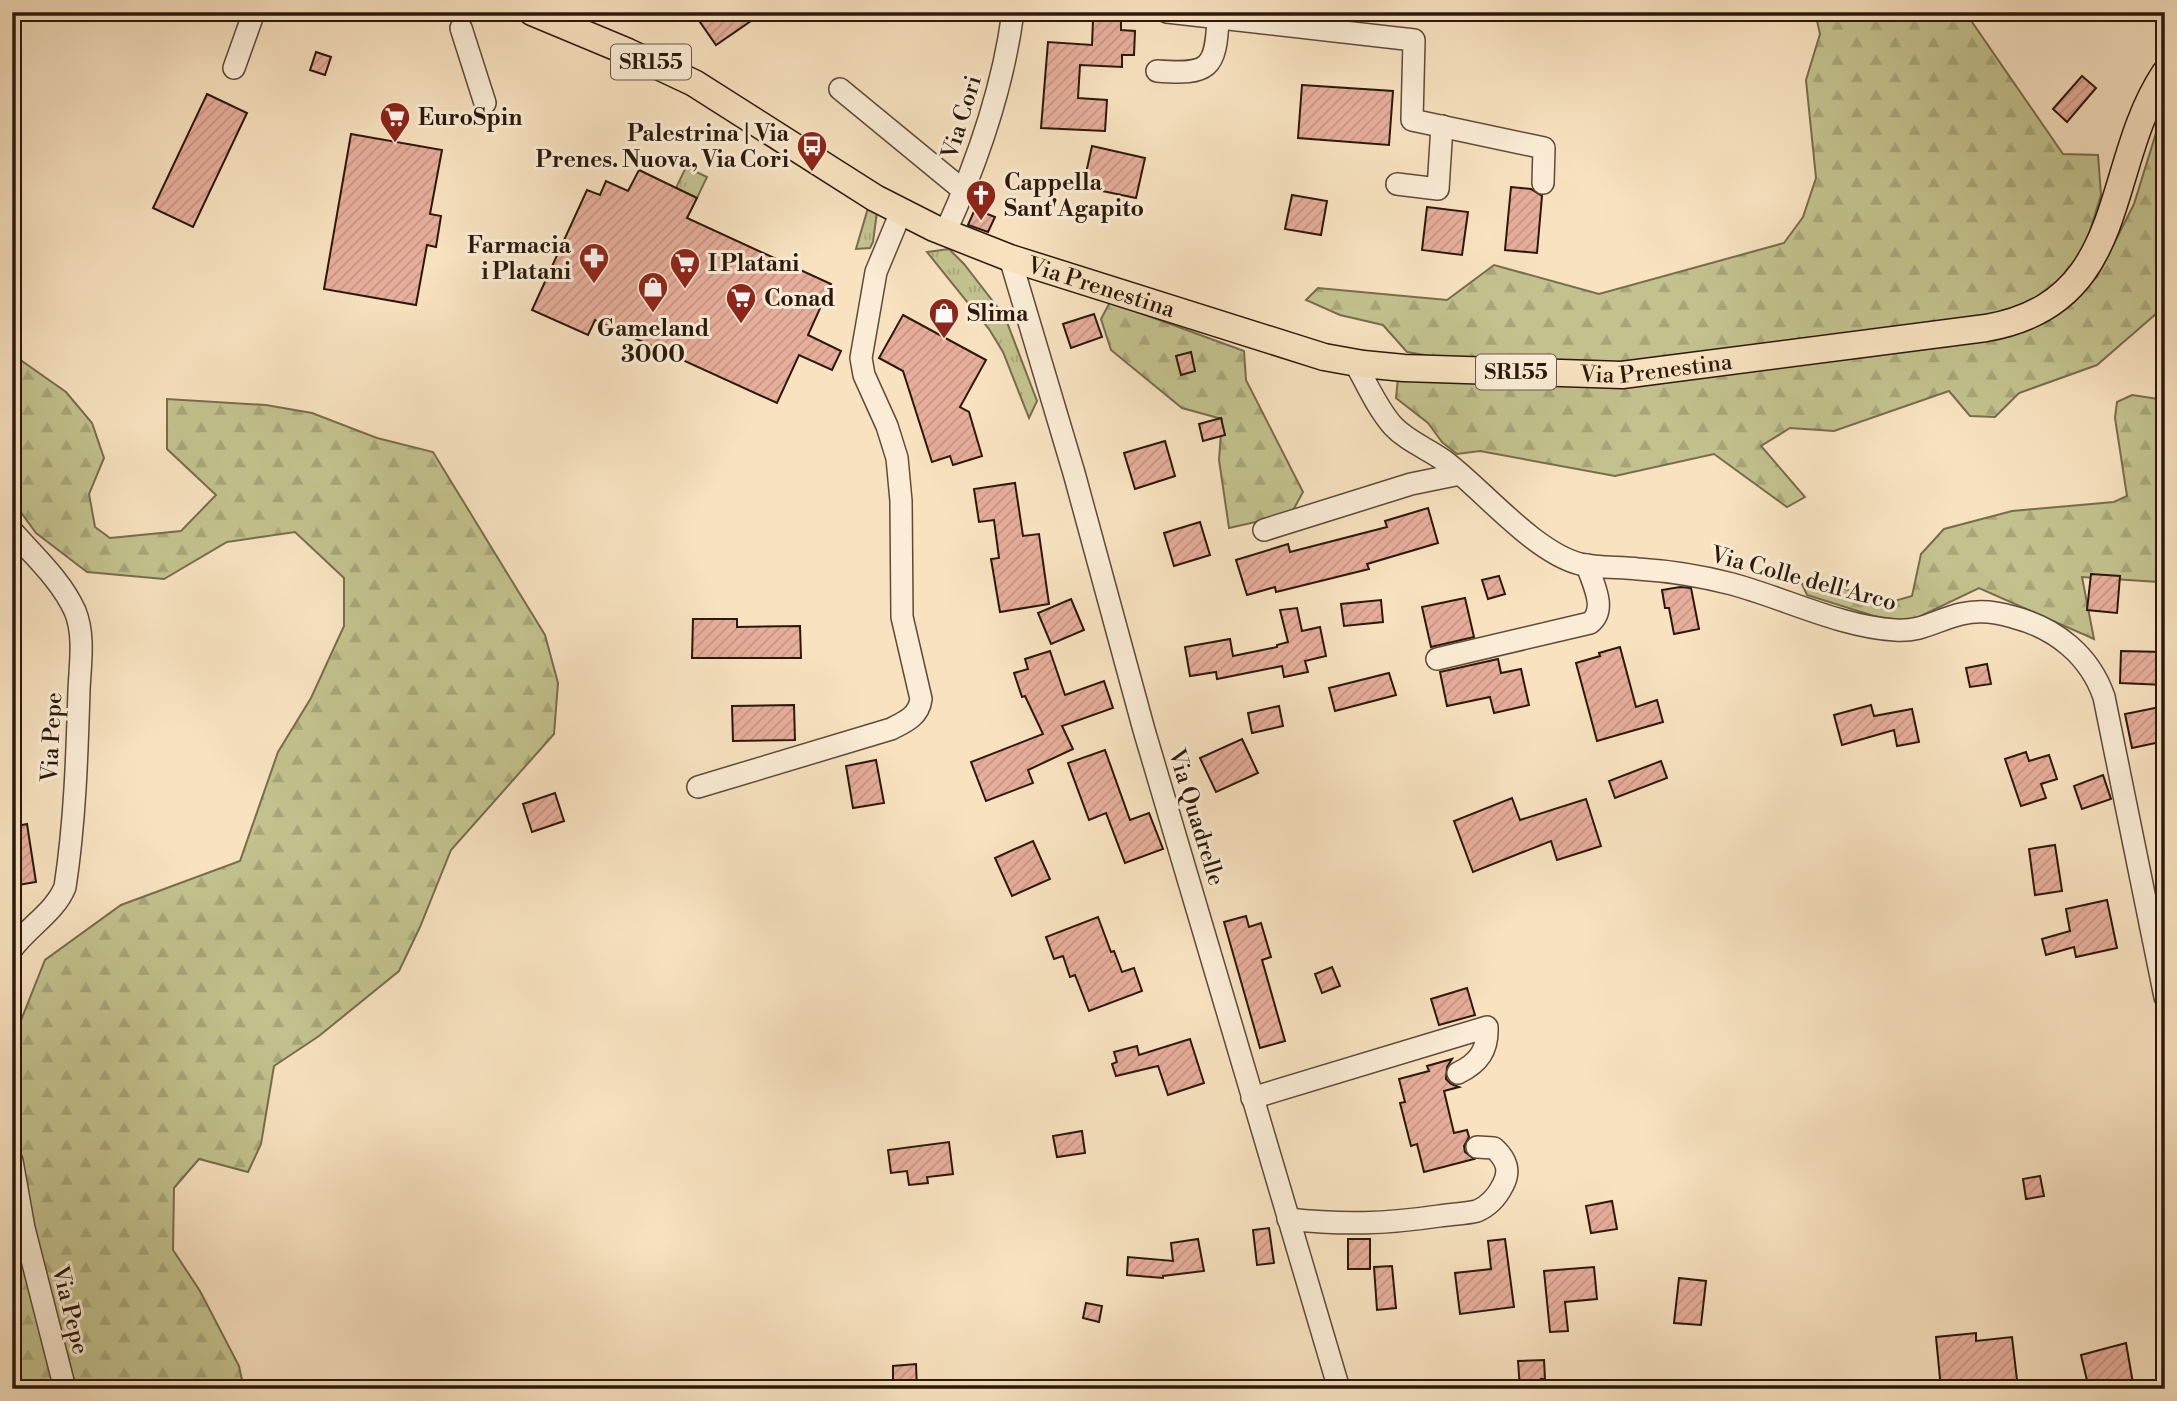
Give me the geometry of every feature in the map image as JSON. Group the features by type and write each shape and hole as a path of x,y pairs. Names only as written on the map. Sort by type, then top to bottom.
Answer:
{"main road":[{"name":"SR155","path":"532,12 628,51 694,83 901,212 945,233 1010,258"},
{"name":"Via Prenestina","path":"1010,258 1306,352 1355,363 1404,368 1580,375 1635,374 2013,322 2033,314 2068,289 2089,264 2109,221 2138,125 2152,93 2165,74"}],"street":[{"path":"234,68 254,12"},
{"name":"Via Cori","path":"945,233 964,191 1000,81 1013,12"},
{"path":"1167,12 1414,40 1412,120 1544,148 1543,183"},
{"path":"1157,71 1190,72 1206,66 1216,52 1218,18"},
{"path":"461,29 485,103"},
{"path":"840,89 964,191"},
{"path":"1397,184 1438,188 1442,126"},
{"path":"698,787 881,732 908,720 917,712 921,699 906,641 901,605 901,501 897,458 891,436 864,375 861,358 876,272 901,212"},
{"name":"Via Quadrelle","path":"1010,258 1074,473 1144,730 1339,1389"},
{"name":"Via Colle dell'Arco","path":"1355,363 1382,412 1395,428 1442,459 1549,549 1565,559 1587,565 1667,572 1707,579 1882,629 1917,630 1962,614 1984,612 2025,620 2062,639 2092,671 2104,697 2165,996"},
{"path":"1264,530 1411,484 1460,474"},
{"name":"Via Pepe","path":"12,531 55,578 67,597 77,618 80,642 77,768 65,887 56,902 12,949"},
{"path":"1437,659 1590,623 1599,605 1587,565"},
{"path":"1252,1098 1487,1027 1484,1051 1476,1063 1458,1073"},
{"path":"1288,1219 1329,1224 1391,1223 1478,1210 1497,1198 1507,1179 1507,1165 1503,1156 1494,1148 1477,1147"},
{"name":"Via Pepe","path":"12,1161 22,1220 65,1389"}],"green space":[{"path":"1815,12 1968,12 1970,19 2063,154 2098,155 2101,195 2080,263 2059,291 2001,319 1633,367 1478,364 1407,352 1383,325 1340,315 1306,300 1318,288 1447,300 1494,265 1599,294 1784,243 1803,217 1816,178 1806,80 1820,34"},
{"path":"2165,123 2165,306 2097,365 2019,393 1995,417 1970,416 1949,391 1834,431 1790,428 1761,446 1805,497 1787,507 1714,454 1615,476 1480,451 1457,454 1442,442 1428,423 1396,398 1398,378 1597,382 2071,300 2097,277 2134,204 2156,133"},
{"path":"686,167 707,177 697,198 676,188"},
{"path":"868,208 877,212 873,242 870,248 856,249"},
{"path":"949,249 1005,317 1037,401 1029,418 1003,352 989,329 927,252"},
{"path":"1110,302 1244,351 1246,380 1303,492 1291,514 1229,528 1219,460 1222,419 1182,408 1111,350 1101,319"},
{"path":"12,354 66,392 92,423 104,458 89,494 95,527 110,538 181,531 216,495 167,449 167,399 266,405 312,413 377,438 433,452 545,635 558,683 554,734 451,850 399,971 319,1036 274,1066 261,1144 248,1172 199,1159 174,1188 173,1250 200,1291 239,1366 244,1389 14,1389 12,1043 45,960 121,905 240,861 278,752 311,698 344,626 344,578 295,532 227,542 164,579 87,572 36,533 12,500"},
{"path":"2132,395 2165,400 2165,592 2159,582 2082,577 2094,639 1979,588 1906,623 1807,595 1802,584 1813,580 1891,602 1912,596 1921,554 1944,529 2012,511 2114,502 2127,496 2115,418 2117,402"}],"building":[{"path":"693,12 764,12 716,45"},
{"path":"1093,20 1121,21 1121,30 1135,31 1134,55 1122,55 1122,67 1080,65 1078,98 1107,100 1105,131 1041,128 1048,42 1092,45"},
{"path":"316,52 331,57 325,75 310,70"},
{"path":"2082,76 2096,88 2067,122 2053,109"},
{"path":"1302,85 1393,91 1389,145 1298,138"},
{"path":"207,94 247,113 193,227 153,208"},
{"path":"351,134 442,150 430,214 441,216 436,247 427,245 416,305 324,289"},
{"path":"1092,146 1145,158 1136,198 1083,187"},
{"name":"I Platani","path":"639,170 697,198 687,218 831,284 808,335 841,351 832,370 799,355 777,403 595,320 588,335 532,310 587,190 600,195 606,181 628,191"},
{"path":"1511,187 1531,189 1542,196 1537,253 1505,250"},
{"path":"1292,195 1327,201 1321,235 1285,229"},
{"path":"1427,207 1468,212 1462,255 1422,250"},
{"name":"Cappella Sant'Agapito","path":"975,209 995,217 988,232 968,225"},
{"path":"1094,314 1102,337 1071,348 1063,324"},
{"path":"903,315 986,360 960,407 969,412 982,456 953,465 950,456 932,462 903,371 879,358"},
{"path":"1191,352 1195,371 1181,375 1176,356"},
{"path":"1221,418 1225,435 1203,441 1199,424"},
{"path":"1165,441 1175,476 1135,489 1124,453"},
{"path":"1015,483 1023,536 1039,534 1049,604 1000,612 991,559 999,558 994,520 979,522 974,489"},
{"path":"1428,508 1438,543 1367,564 1369,569 1276,592 1275,587 1247,595 1236,560 1288,544 1290,552 1387,527 1385,521"},
{"path":"1200,522 1210,555 1174,566 1164,533"},
{"path":"2091,574 2120,576 2117,613 2087,610"},
{"path":"1499,576 1505,594 1488,599 1482,580"},
{"path":"1691,588 1699,629 1674,634 1662,590"},
{"path":"1465,598 1474,637 1431,647 1422,607"},
{"path":"1071,599 1084,630 1051,644 1038,613"},
{"path":"1381,600 1383,622 1344,626 1341,604"},
{"path":"1297,608 1302,631 1320,627 1326,656 1305,661 1308,672 1284,677 1282,666 1217,679 1216,672 1190,676 1185,647 1230,639 1233,656 1277,647 1288,642 1280,610"},
{"path":"693,619 737,619 737,627 800,626 801,658 692,658"},
{"path":"1620,647 1636,707 1657,700 1663,722 1597,741 1576,663"},
{"path":"1050,651 1065,695 1104,681 1113,708 1062,726 1073,749 1028,770 1033,783 986,801 971,762 1043,734 1025,696 1022,697 1014,673 1028,669 1025,659"},
{"path":"2121,651 2165,652 2165,685 2120,683"},
{"path":"1498,659 1501,673 1521,669 1529,705 1494,713 1490,697 1447,706 1440,672"},
{"path":"1987,664 1991,684 1970,687 1966,668"},
{"path":"1389,673 1396,695 1335,711 1329,688"},
{"path":"794,705 795,740 733,741 732,706"},
{"path":"1871,705 1874,716 1912,709 1919,742 1897,746 1894,730 1842,745 1834,715"},
{"path":"1279,706 1283,726 1252,733 1248,713"},
{"path":"2165,706 2165,741 2132,748 2125,714"},
{"path":"1242,739 1258,773 1216,792 1200,758"},
{"path":"1105,750 1130,820 1149,813 1163,849 1125,863 1106,813 1089,820 1068,763"},
{"path":"2026,752 2029,761 2049,755 2057,779 2041,784 2046,798 2021,806 2005,759"},
{"path":"876,760 884,803 853,808 846,766"},
{"path":"1661,761 1667,778 1615,798 1609,781"},
{"path":"2103,775 2111,799 2082,809 2074,786"},
{"path":"555,793 564,821 532,832 523,804"},
{"path":"1512,798 1520,820 1586,799 1601,846 1557,860 1551,841 1473,872 1454,821"},
{"path":"27,824 36,882 12,886 12,827"},
{"path":"1033,841 1050,879 1012,896 995,858"},
{"path":"2055,845 2062,891 2035,895 2029,849"},
{"path":"2107,900 2117,948 2076,957 2074,947 2046,955 2042,939 2070,931 2066,909"},
{"path":"1246,916 1249,927 1261,923 1271,957 1262,960 1285,1041 1260,1048 1224,922"},
{"path":"1098,917 1122,972 1134,968 1142,991 1089,1011 1075,975 1070,977 1063,956 1054,959 1046,937"},
{"path":"1332,967 1340,986 1322,993 1315,974"},
{"path":"1467,988 1475,1015 1439,1025 1431,999"},
{"path":"1190,1039 1204,1083 1168,1095 1158,1066 1116,1076 1112,1064 1117,1062 1114,1052 1137,1046 1139,1055"},
{"path":"1452,1059 1447,1067 1446,1079 1459,1087 1444,1091 1454,1133 1467,1130 1469,1137 1464,1146 1465,1152 1474,1159 1424,1172 1417,1144 1411,1146 1400,1103 1405,1102 1399,1079 1429,1071 1427,1066"},
{"path":"1082,1131 1085,1153 1057,1157 1053,1136"},
{"path":"949,1142 953,1174 927,1177 928,1183 909,1185 907,1171 891,1173 888,1150"},
{"path":"2040,1176 2044,1196 2026,1199 2023,1179"},
{"path":"1612,1201 1617,1229 1591,1233 1586,1206"},
{"path":"1269,1228 1274,1263 1257,1265 1253,1230"},
{"path":"1198,1239 1204,1271 1163,1278 1127,1275 1128,1257 1173,1261 1171,1243"},
{"path":"1348,1239 1370,1239 1370,1269 1348,1269"},
{"path":"1505,1239 1514,1307 1460,1314 1455,1273 1491,1269 1488,1241"},
{"path":"1392,1266 1396,1308 1377,1310 1374,1267"},
{"path":"1594,1267 1597,1299 1565,1302 1568,1331 1550,1332 1544,1271"},
{"path":"1679,1278 1706,1281 1701,1325 1674,1323"},
{"path":"1086,1303 1102,1306 1099,1322 1083,1318"},
{"path":"1976,1333 1976,1341 2012,1337 2017,1380 1981,1384 1981,1389 1941,1389 1936,1337"},
{"path":"2126,1343 2134,1389 2089,1389 2081,1355"},
{"path":"1544,1360 1545,1379 1541,1379 1542,1389 1520,1389 1518,1361"},
{"path":"916,1364 917,1389 893,1389 893,1366"}],"place":[{"name":"EuroSpin","path":"395,144"},
{"name":"Palestrina | Via Prenes. Nuova, Via Cori","path":"812,173"},
{"name":"Cappella Sant'Agapito","path":"981,222"},
{"name":"Farmacia i Platani","path":"594,285"},
{"name":"I Platani","path":"685,290"},
{"name":"Gameland 3000","path":"653,314"},
{"name":"Conad","path":"741,325"},
{"name":"Slima","path":"944,340"}]}
